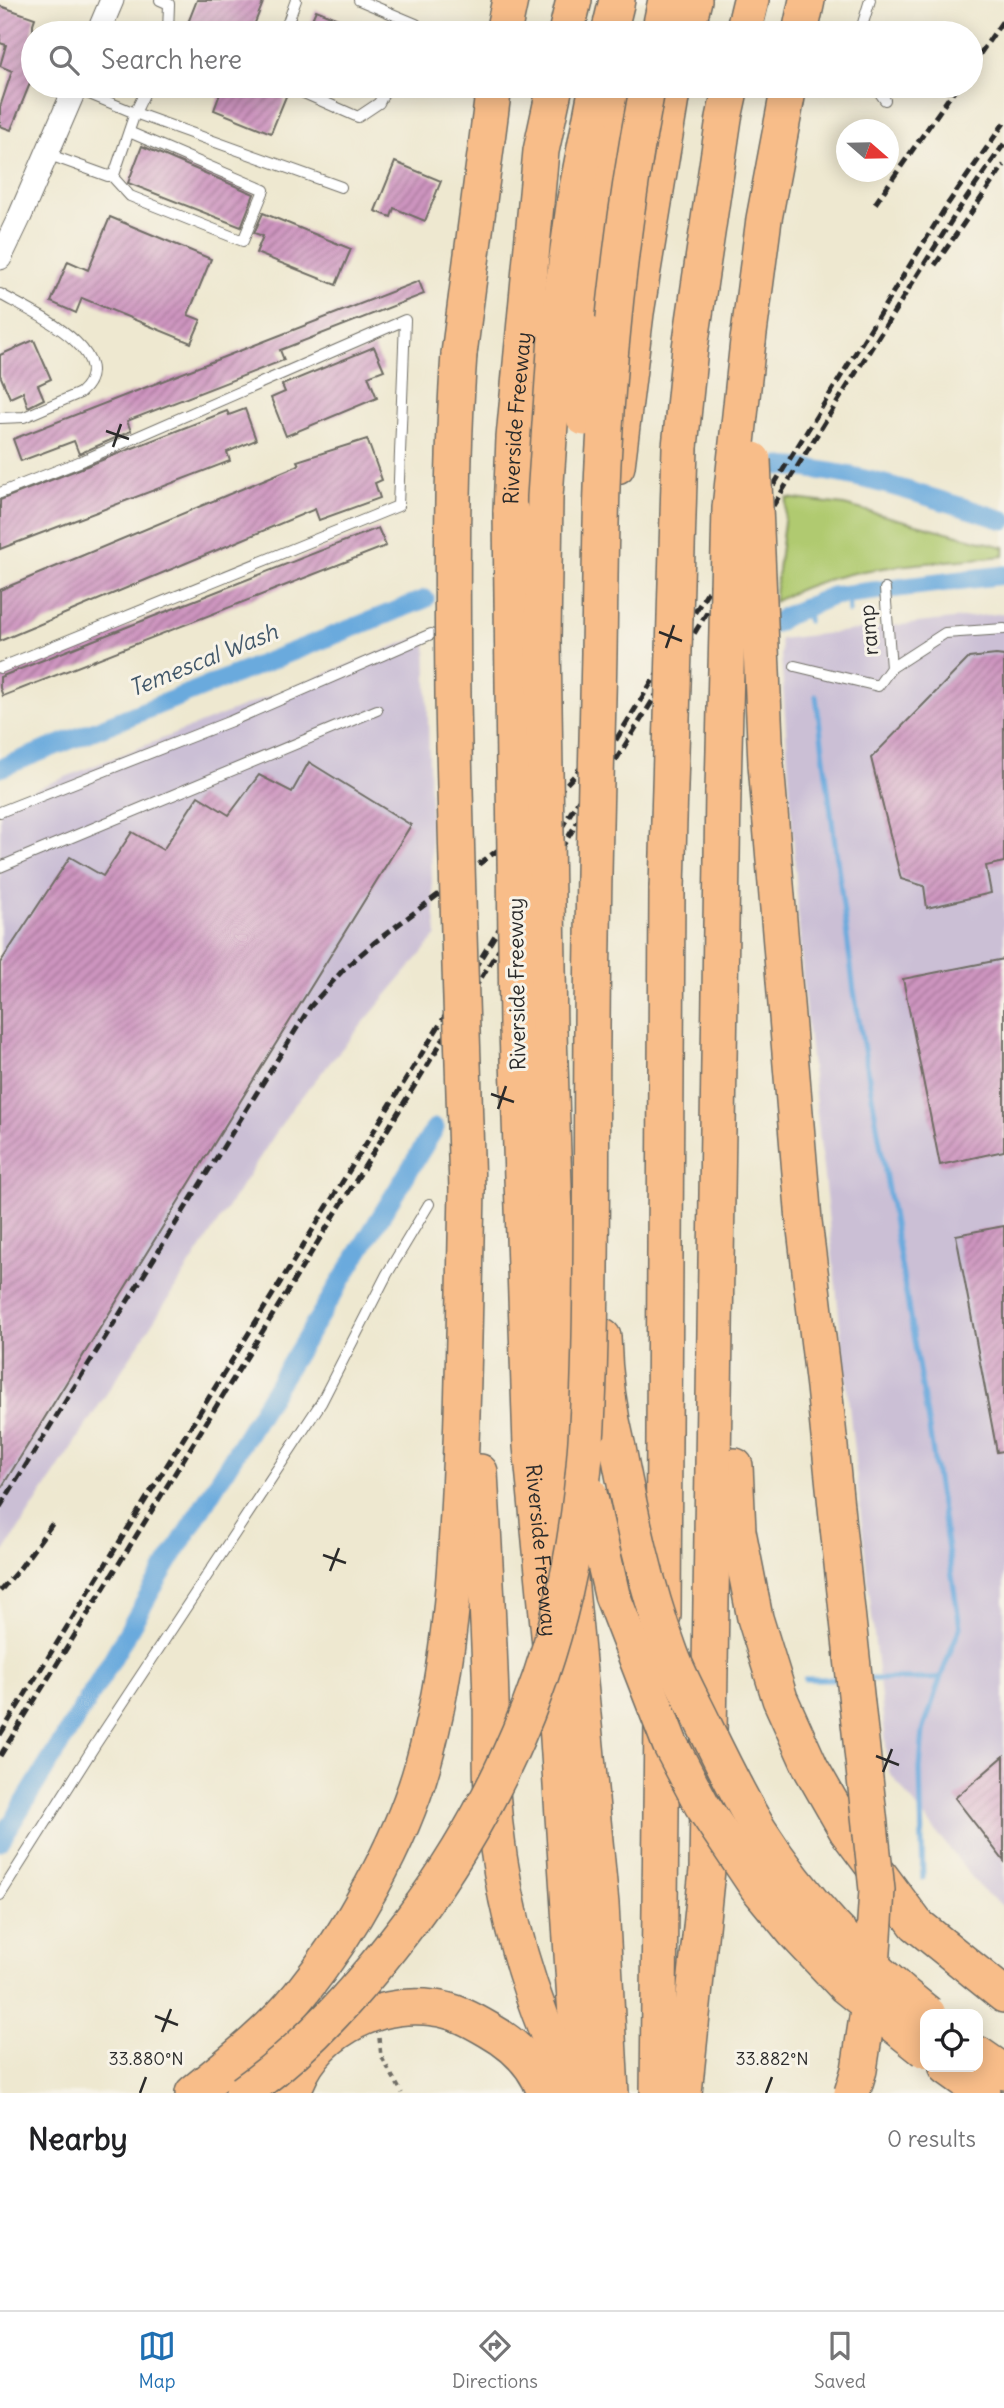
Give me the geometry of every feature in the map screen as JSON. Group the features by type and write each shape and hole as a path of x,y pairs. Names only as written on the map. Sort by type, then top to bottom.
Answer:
{"highway":[{"path":"569,21 573,0"},
{"path":"612,21 617,0"},
{"path":"636,21 640,0"},
{"path":"662,21 666,0"},
{"path":"679,21 684,0"},
{"path":"688,21 694,0"},
{"path":"729,21 732,0"},
{"path":"746,21 751,0"},
{"path":"803,21 807,0"},
{"path":"492,98 458,354 453,466 455,777 467,1189 491,1703 492,1790 501,1872 516,1946 542,2020 575,2093"},
{"name":"Riverside Freeway","path":"552,98 541,152 555,337 514,438 510,512 533,1031 531,1446 556,1707 581,2093"},
{"path":"595,98 575,199 555,337 601,1241 604,1363 611,1423 650,1591 670,1652 728,1774 759,1830 797,1884 846,1941 922,2009"},
{"path":"555,337 590,263 608,150 646,98"},
{"path":"243,2093 292,2054 325,2023 392,1946 430,1894 466,1838 508,1756 528,1711 560,1613 577,1522 588,1434 593,939 603,465 608,377 626,203 651,98"},
{"path":"652,98 636,313 613,508 578,1387 587,1486 612,1595 670,1744 702,1805 757,1887 794,1931 845,1986 920,2046"},
{"path":"281,2093 380,1996 434,1926 483,1853 531,1755 549,1708 588,1567 602,1498 609,1429 614,602 622,399 652,98"},
{"path":"658,2093 667,888 680,447 690,348 727,98"},
{"path":"684,2093 707,1870 723,790 730,508 764,219 786,98"},
{"path":"748,341 766,764 804,1221 877,1890 870,1998 859,2070 852,2093"},
{"path":"533,1031 558,1310 571,1601 601,1905 611,2093"},
{"path":"720,1050 726,1312 738,1531 755,1618 780,1699 811,1768 847,1831 916,1924 1004,1995"},
{"path":"193,2093 243,2053 288,2007 333,1949 374,1882 423,1765 451,1625 462,1420 467,1189"},
{"path":"293,2093 314,2052 346,2025 377,2013 414,2007 435,2008 458,2014 499,2036 516,2048 531,2065 545,2093"},
{"path":"983,2057 1004,2072"},
{"path":"954,2072 983,2093"}],"street":[{"path":"103,21 112,0"},
{"path":"0,258 70,98"}],"lane":[{"path":"288,21 296,0"},
{"path":"359,0 409,21"},
{"path":"864,21 870,0"},
{"path":"167,1 168,21"},
{"path":"100,98 341,187"},
{"path":"111,176 115,173 142,98"},
{"path":"315,98 358,117 379,103 381,98"},
{"path":"46,153 111,176 130,196 243,241 264,190 129,132"},
{"path":"0,294 72,337 90,355 91,374 87,387 80,393 24,417 0,418"},
{"path":"0,493 84,460 405,320 398,506 0,668"},
{"name":"ramp","path":"885,589 891,668"},
{"path":"795,666 878,686 891,668 946,633 1004,629"},
{"path":"0,812 232,721 430,634"},
{"path":"0,867 377,710"},
{"path":"0,1895 95,1745 321,1403 387,1274 429,1204"}],"path":[{"path":"377,2013 381,2056 402,2093"}],"shaded area":[{"path":"1004,613 1004,1907 982,1890 889,1772 803,985 780,639"},
{"path":"426,634 432,884 437,935 292,1108 0,1558 0,803"}],"green space":[{"path":"787,498 844,505 1004,547 1004,556 857,572 828,579 774,602"}],"building":[{"path":"197,0 264,0 256,21 189,21"},
{"path":"0,6 35,18 34,21 21,21 21,98 24,98 11,130 0,126 0,107 12,71 0,66 6,45 0,43"},
{"path":"316,10 343,21 311,21"},
{"path":"218,98 285,98 271,133 214,110"},
{"path":"142,146 254,194 241,227 128,183"},
{"path":"395,162 441,181 425,221 394,208 391,217 375,211"},
{"path":"263,213 351,249 336,285 256,253 263,236 254,233"},
{"path":"110,217 211,259 188,315 201,320 191,343 82,298 76,313 51,302 68,261 88,270"},
{"path":"419,281 424,294 280,350 284,360 127,421 131,431 79,454 74,441 21,461 13,439"},
{"path":"34,340 51,379 38,385 44,399 28,407 23,392 10,398 0,375 0,355"},
{"path":"374,347 384,370 368,376 377,398 286,436 271,398 285,392 282,385"},
{"path":"245,409 256,440 227,452 230,461 0,549 0,500 227,411 229,415"},
{"path":"367,439 382,480 375,483 380,498 319,520 315,509 0,641 0,590 299,465 297,461"},
{"path":"378,528 386,546 3,696 0,677"},
{"path":"1004,656 1004,862 986,866 991,893 927,908 924,886 901,879 871,758 969,658"},
{"path":"309,762 411,825 0,1490 0,963 70,857 103,876 132,832 163,850 198,796 229,815 259,775 292,792"},
{"path":"1004,959 1004,1151 940,1165 903,979"},
{"path":"1004,1226 1004,1451 997,1452 956,1235"},
{"path":"1004,1756 1004,1861 955,1798"}],"waterway":[{"name":"Temescal Wash","path":"780,466 865,479 1004,520"},
{"path":"776,623 832,596 1004,575"},
{"path":"848,594 849,612"},
{"name":"Temescal Wash","path":"0,768 425,599"},
{"path":"808,607 808,621"},
{"path":"816,696 854,991 929,1428 960,1627 923,1731 920,1769 923,1878"},
{"path":"0,1842 435,1128"},
{"path":"868,1679 933,1679 941,1676"},
{"path":"805,1679 844,1679"}],"railway":[{"path":"983,50 1004,19"},
{"path":"875,204 949,98"},
{"path":"0,1735 947,205 1004,123"},
{"path":"0,1756 828,417 957,212 1004,144"},
{"path":"935,265 1004,165"},
{"path":"0,1507 310,1007 344,969 375,942 518,835 574,776 608,731"},
{"path":"0,1591 55,1520"}]}
